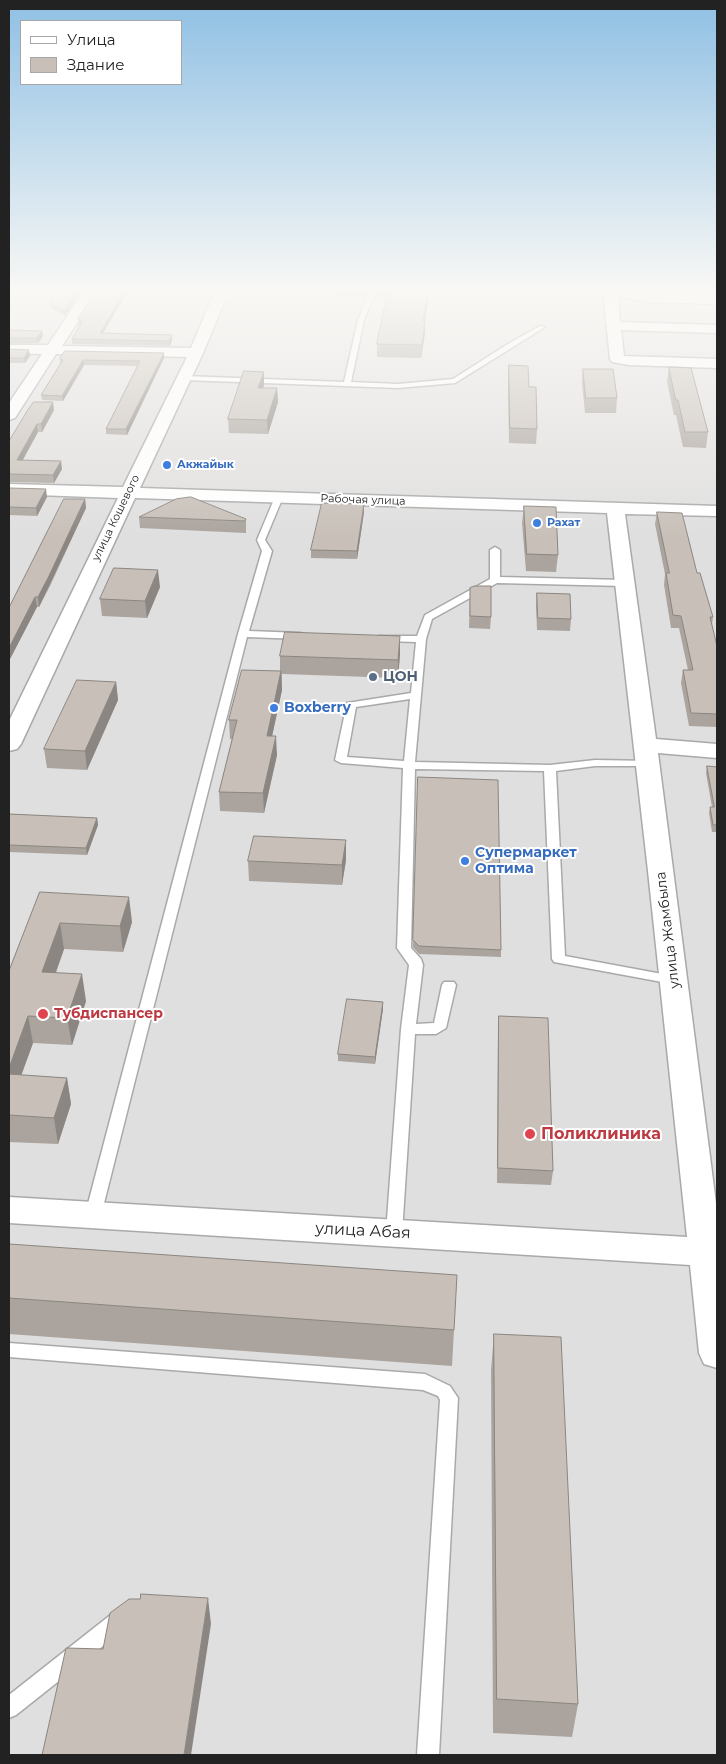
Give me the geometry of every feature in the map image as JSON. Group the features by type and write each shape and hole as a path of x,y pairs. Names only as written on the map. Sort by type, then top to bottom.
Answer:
{"street":[{"path":"9,415 37,373"},
{"name":"улица Кошевого","path":"9,744 186,373"},
{"name":"Рабочая улица","path":"9,489 717,511"},
{"name":"улица Жамбыла","path":"615,508 674,980 711,1252 717,1352"},
{"path":"646,754 717,751"},
{"name":"улица Абая","path":"9,1210 711,1252"}],"lane":[{"path":"347,384 349,373"},
{"path":"184,378 398,386 455,380 465,373"},
{"path":"93,1215 243,634 267,551 261,540 279,497"},
{"path":"495,550 495,580"},
{"path":"394,1233 408,1029 416,962 407,954 404,948 409,765 421,639 428,617 495,580 624,583"},
{"path":"243,634 312,636"},
{"path":"372,638 421,639"},
{"path":"416,695 351,705 341,760 409,765 550,768 595,764 646,754"},
{"path":"550,768 559,959 674,980"},
{"path":"408,1029 436,1029 441,1025 449,986"},
{"path":"9,1350 425,1382 444,1390 449,1398 428,1755"},
{"path":"9,1708 137,1607"}],"shaded area":[{"path":"9,373 717,373 717,1755 9,1755"}],"building":[{"path":"55,373 75,373 62,396 41,395"},
{"path":"134,373 154,373 126,429 106,429"},
{"path":"243,373 264,373 258,388 277,388 267,420 228,419"},
{"path":"509,373 528,373 529,387 536,387 537,429 510,428"},
{"path":"583,373 614,373 617,398 586,398"},
{"path":"670,373 692,373 708,432 685,432 678,400 676,400"},
{"path":"34,402 53,402 41,424 37,424 17,460 61,461 53,475 9,474 9,441"},
{"path":"9,488 46,489 36,508 9,507"},
{"path":"191,497 246,519 245,521 139,517 176,499"},
{"path":"64,499 85,499 49,576 38,597 35,597 9,648 9,608"},
{"path":"322,503 364,504 357,551 311,550"},
{"path":"524,506 556,507 558,555 527,554"},
{"path":"657,512 682,513 697,573 700,573 713,617 710,617 717,646 717,714 691,713 683,670 693,670 681,616 673,615 666,573 669,573"},
{"path":"114,568 158,570 145,601 100,599"},
{"path":"475,586 491,586 491,617 470,616 470,588"},
{"path":"537,593 570,594 571,619 538,618"},
{"path":"285,632 400,636 398,660 280,656"},
{"path":"242,670 281,671 267,736 276,736 263,793 219,792 237,720 229,720"},
{"path":"77,680 116,682 85,751 44,749"},
{"path":"707,766 717,767 717,825 713,825 710,807 714,807"},
{"path":"418,777 498,780 501,950 419,946 413,940"},
{"path":"9,814 97,818 86,848 9,845"},
{"path":"254,836 346,840 342,865 248,861"},
{"path":"40,892 129,897 120,926 60,923 42,972 82,974 67,1018 28,1016 9,1068 9,971"},
{"path":"347,999 383,1002 375,1057 338,1054"},
{"path":"499,1016 548,1018 553,1171 498,1168"},
{"path":"9,1074 67,1078 54,1118 9,1115"},
{"path":"9,1244 457,1275 454,1330 9,1298"},
{"path":"494,1334 561,1337 578,1704 497,1699"},
{"path":"141,1594 208,1598 184,1755 42,1755 66,1648 103,1649 110,1613 129,1599 140,1599"}],"place":[{"name":"Акжайык","path":"167,465"},
{"name":"Рахат","path":"537,523"},
{"name":"ЦОН","path":"373,677"},
{"name":"Boxberry","path":"274,708"},
{"name":"Супермаркет Оптима","path":"465,861"},
{"name":"Тубдиспансер","path":"43,1014"},
{"name":"Поликлиника","path":"530,1134"}]}
